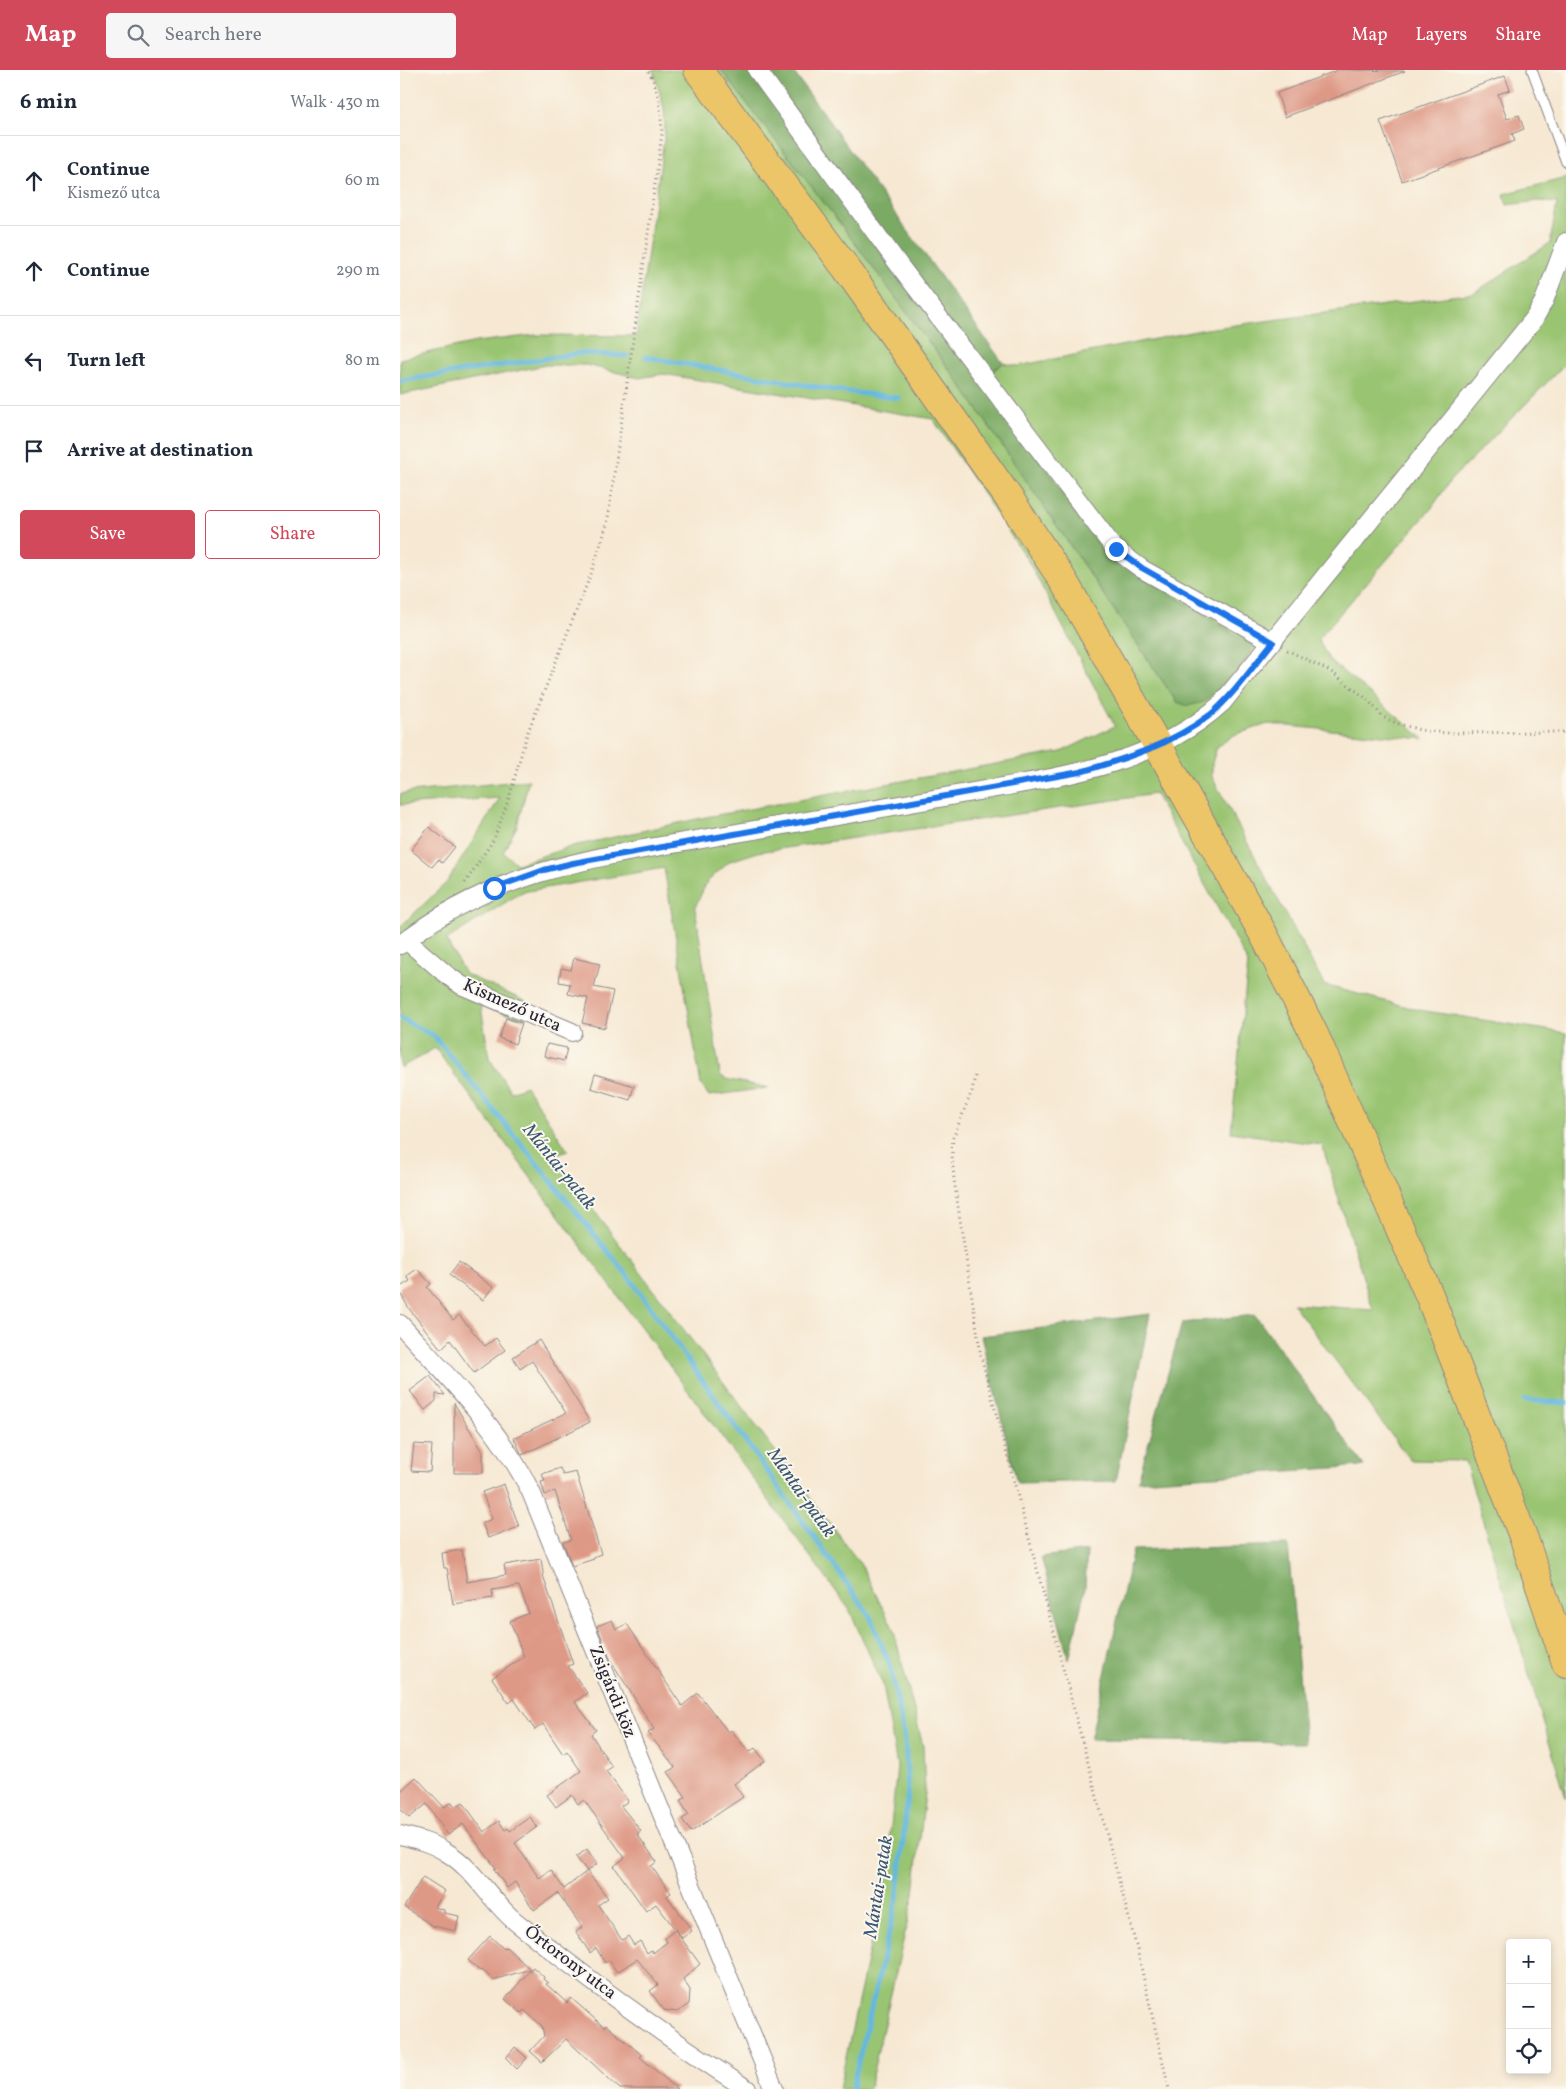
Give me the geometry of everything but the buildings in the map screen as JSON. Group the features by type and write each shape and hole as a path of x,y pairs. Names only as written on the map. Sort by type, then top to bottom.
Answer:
{"main road":[{"path":"698,70 846,268 1011,501 1064,582 1265,937 1314,1034 1430,1297 1524,1540 1566,1663"}],"street":[{"path":"758,70 899,265 1116,549 1142,568 1273,642"},
{"name":"Kismező utca","path":"572,1032 461,985 403,942 453,909 494,888 544,870 642,850 1045,780 1099,767 1158,746 1186,731 1222,703 1534,319 1544,301 1566,242"},
{"name":"Zsigárdi köz","path":"400,1324 503,1445 531,1492 774,2089"},
{"name":"Őrtorony utca","path":"400,1835 425,1842 446,1852 470,1872 514,1920 669,2038 747,2089"}],"lane":[{"path":"1532,70 1566,162"}],"path":[{"path":"453,909 459,894 494,839 510,798 527,734 591,574 607,525 662,134 660,106 654,80 648,70"},
{"path":"1273,642 1330,671 1367,700 1383,717 1420,730 1446,733 1566,732"},
{"path":"976,1076 953,1138 952,1154 954,1180 981,1356 1137,1949 1169,2089"}],"green space":[{"path":"653,70 721,70 839,222 961,385 1176,701 1253,646 1104,552 982,379 1003,363 1018,366 1206,329 1474,293 1550,243 1557,203 1538,201 1507,205 1504,194 1566,178 1566,363 1450,481 1431,509 1318,639 1329,660 1424,739 1268,724 1234,735 1217,747 1212,763 1212,777 1324,985 1419,1010 1566,1033 1566,1798 1465,1461 1410,1460 1293,1304 1373,1310 1322,1145 1231,1132 1248,963 1155,794 758,852 730,861 707,882 695,907 720,1075 726,1079 768,1088 709,1096 701,1085 664,868 522,892 446,940 465,974 527,1002 524,1019 481,1006 489,1058 511,1092 526,1086 568,1151 553,1156 861,1565 893,1628 923,1746 925,1793 914,1894 869,2089 839,2089 879,1905 891,1826 897,1766 883,1685 849,1609 435,1048 400,1068 400,927 447,882 500,798 400,805 400,794 529,780 517,826 503,852 517,864 573,846 706,817 1061,752 1115,726 1030,564 933,419 663,374 639,378 587,365 546,365 400,395 400,359 476,342 536,335 636,336 665,132 664,108"},
{"path":"721,70 792,70 1003,363 982,379 1104,552 1253,646 1238,673 1203,702 1188,706 1177,702 961,385 839,222"},
{"path":"1150,1314 1116,1481 1017,1483 981,1336"},
{"path":"1255,1315 1364,1466 1138,1481 1182,1323"},
{"path":"1288,1545 1305,1743 1090,1740 1133,1550"},
{"path":"1087,1551 1085,1588 1069,1660 1041,1557"}],"waterway":[{"path":"400,381 581,353 627,356"},
{"path":"646,357 833,390 899,398"},
{"name":"Mántai-patak","path":"400,1018 434,1036 631,1280 870,1616 891,1669 905,1740 908,1790 898,1894 852,2089"},
{"path":"1524,1400 1566,1403"}],"route":[{"path":"494,888 544,870 573,863 1045,780 1099,767 1158,746 1186,731 1222,703 1273,642 1142,568 1116,549"}]}
